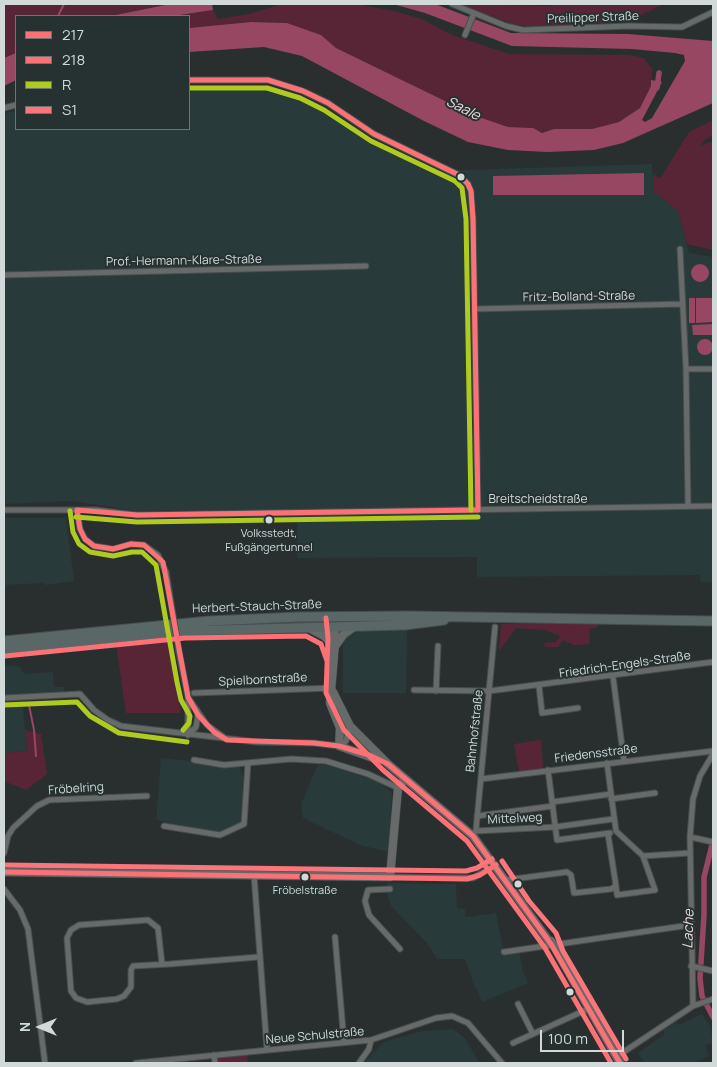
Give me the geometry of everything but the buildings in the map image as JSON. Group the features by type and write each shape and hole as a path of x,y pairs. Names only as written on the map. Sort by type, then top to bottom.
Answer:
{"main road":[{"name":"Herbert-Stauch-Straße","path":"4,640 209,621 333,617 459,618"},
{"path":"333,617 333,627"},
{"name":"Herbert-Stauch-Straße","path":"4,648 185,631 405,625 459,618"},
{"path":"459,618 713,621"}],"street":[{"name":"Preilipper Straße","path":"452,4 506,26 524,30 682,26 713,12"},
{"path":"466,33 473,14"},
{"path":"190,80 268,80 302,91 328,104 374,134 463,178 468,184 472,199 478,510"},
{"path":"680,249 686,369 688,506"},
{"name":"Prof.-Hermann-Klare-Straße","path":"4,275 366,266"},
{"name":"Fritz-Bolland-Straße","path":"474,309 683,304"},
{"path":"686,369 713,369"},
{"name":"Breitscheidstraße","path":"4,510 77,510 137,516 713,506"},
{"path":"77,510 80,529 85,539 94,546 113,549 131,544 144,545 158,555 166,572 188,697 188,735"},
{"path":"333,627 333,690 330,703 340,728 339,746"},
{"path":"333,644 354,627"},
{"name":"Bahnhofstraße","path":"474,833 490,691 495,627"},
{"path":"308,628 324,636 333,644"},
{"path":"436,691 438,646"},
{"name":"Friedrich-Engels-Straße","path":"414,690 490,691 613,677 713,662"},
{"path":"613,677 624,761"},
{"path":"539,686 542,713 578,708"},
{"path":"333,690 350,726 405,779 474,833 552,944 618,1060 692,1006 711,999"},
{"name":"Spielbornstraße","path":"194,693 333,690"},
{"path":"4,698 80,694 94,710 120,726 227,740 339,746 369,755 388,764"},
{"path":"188,697 198,715 214,732 227,740"},
{"path":"188,735 196,728 198,715"},
{"path":"339,746 346,741 350,726"},
{"path":"692,1006 690,837 693,799 700,776 713,752"},
{"name":"Friedensstraße","path":"481,779 713,752"},
{"path":"194,760 224,765 291,759 326,761 368,774 398,788"},
{"path":"607,763 616,831 643,856 655,890 617,895 608,834"},
{"path":"164,826 220,835 244,824 248,764"},
{"name":"Mittelweg","path":"548,770 557,840 608,834 616,831"},
{"path":"390,877 398,788 405,779"},
{"path":"477,816 552,804 655,793"},
{"name":"Fröbelring","path":"4,853 8,836 13,828 37,806 49,800 147,796"},
{"name":"Mittelweg","path":"474,833 555,827 613,819"},
{"path":"690,837 713,842"},
{"path":"643,856 690,853"},
{"path":"4,872 473,878 496,865"},
{"path":"506,880 567,872 571,875 574,893 611,889 616,886"},
{"path":"254,875 267,1050"},
{"path":"4,889 20,910 28,929 45,1063"},
{"path":"390,889 368,890 365,901 368,915 400,949"},
{"path":"162,964 158,928 148,920 78,926 71,930 67,938 71,992 76,998 83,1001 121,998 131,987 131,970 133,966 259,958"},
{"path":"504,952 690,925"},
{"path":"335,937 344,1042"},
{"path":"693,967 710,971"},
{"path":"518,1004 532,1034"},
{"path":"513,1042 588,1009"},
{"name":"Neue Schulstraße","path":"136,1063 371,1040 436,1018 452,1016 468,1024 502,1063"},
{"path":"360,1063 369,1049 371,1040"},
{"path":"214,1054 215,1063"}],"shaded area":[{"path":"4,4 170,4 116,15 15,15 15,53 4,58"},
{"path":"170,4 212,4 213,10 180,15 116,15"},
{"path":"282,4 356,4 394,11 422,19 452,35 509,54 630,55 644,58 652,69 651,86 640,108 619,122 592,129 554,129 542,133 533,128 508,127 476,116 336,48 321,35 287,23 251,22 190,28 190,15 180,15 213,10 218,19 249,14"},
{"path":"393,4 435,4 511,33 628,34 713,41 713,103 623,143 594,150 547,152 508,150 468,142 424,121 302,56 264,47 190,52 190,28 251,22 287,23 321,35 336,48 476,116 508,127 533,128 542,133 554,129 592,129 619,122 640,108 651,86 651,80 662,82 642,120 645,122 652,118 685,61 684,55 632,49 512,46 425,13"},
{"path":"460,4 547,6 559,4 664,4 629,21 534,27 513,24"},
{"path":"15,53 15,80 4,86 4,58"},
{"path":"190,86 245,86 299,96 373,144 433,171 652,164 653,191 678,211 689,253 713,257 713,583 701,582 700,575 477,577 477,557 297,558 297,518 294,519 279,510 137,511 72,501 4,504 4,113 15,111 15,130 190,130"},
{"path":"713,120 713,135 704,140 701,146 710,142 713,143 713,250 687,244 678,211 653,191 653,174 660,179 689,132"},
{"path":"644,173 644,195 493,195 493,176"},
{"path":"696,264 704,264 709,269 707,280 696,282 691,277 691,269"},
{"path":"689,298 695,298 695,323 689,323"},
{"path":"696,298 713,298 713,322 696,323"},
{"path":"713,324 713,335 693,335 692,325"},
{"path":"705,339 713,347 705,355 697,347"},
{"path":"4,518 66,518 74,581 45,585 44,583 4,585"},
{"path":"601,623 596,628 589,629 590,644 574,645 563,640 558,647 545,647 544,643 556,642 560,636 546,630 516,628 499,651 501,624"},
{"path":"407,630 406,693 343,693 343,643 348,635 357,631"},
{"path":"167,642 181,713 126,713 116,644"},
{"path":"4,666 19,666 24,674 53,672 54,687 64,687 64,695 22,698 27,751 4,753"},
{"path":"25,730 41,734 47,774 26,790 4,781 4,753 27,751"},
{"path":"541,740 543,768 519,772 514,744"},
{"path":"161,758 239,766 243,777 241,824 221,833 188,829 181,825 156,820"},
{"path":"318,764 348,769 374,780 392,792 389,852 360,845 303,818 301,804"},
{"path":"387,883 456,884 457,908 465,909 465,917 496,913 504,955 519,952 523,972 528,983 482,1002 465,959 437,959 427,943 391,906 387,893"},
{"path":"702,1014 710,1026 713,1041 713,1043 705,1045 709,1056 692,1063 645,1063 638,1053 665,1034 663,1031 676,1022 678,1025"},
{"path":"453,1029 465,1038 479,1063 363,1063 383,1043 390,1040 422,1031"},
{"path":"247,1055 248,1062 218,1063 217,1057"}],"waterway":[{"path":"58,15 64,4"},
{"path":"657,88 659,73"},
{"path":"29,705 34,730 36,756"},
{"name":"Lache","path":"713,841 704,877 704,915 700,978 702,996 713,1017"}],"transit line":[{"name":"217","path":"190,80 268,80 303,91 328,103 374,134 459,175 468,184 471,191 473,219 478,510 137,515 77,510 80,529 85,539 94,546 113,549 131,544 144,545 163,562 188,697 198,715 214,732 227,740 314,743 339,746 369,755 388,764 473,836 551,944 620,1063"},
{"name":"R","path":"190,88 267,88 300,98 324,110 371,141 455,181 462,188 466,219 471,510"},
{"name":"R","path":"70,511 73,532 79,544 90,552 113,556 142,552 156,565 181,700 190,716 189,723 183,730"},
{"name":"R","path":"76,517 137,522 478,517"},
{"name":"218","path":"326,618 328,638 326,693 344,730 383,770 467,841 545,948 611,1063"},
{"name":"218","path":"5,656 185,638 306,636 321,644 327,661"},
{"name":"R","path":"4,705 77,702 90,716 119,733 187,742"},
{"name":"S1","path":"4,865 466,871 477,868 492,859"},
{"name":"S1","path":"502,861 529,901 556,933 563,951 626,1059"},
{"name":"217","path":"4,872 467,879 480,875 496,865"}],"place":[{"name":"Volksstedt, Fußgängertunnel","path":"269,520"},
{"name":"Fröbelstraße","path":"305,877"}],"water label":[{"name":"Saale","path":"463,109"}]}
